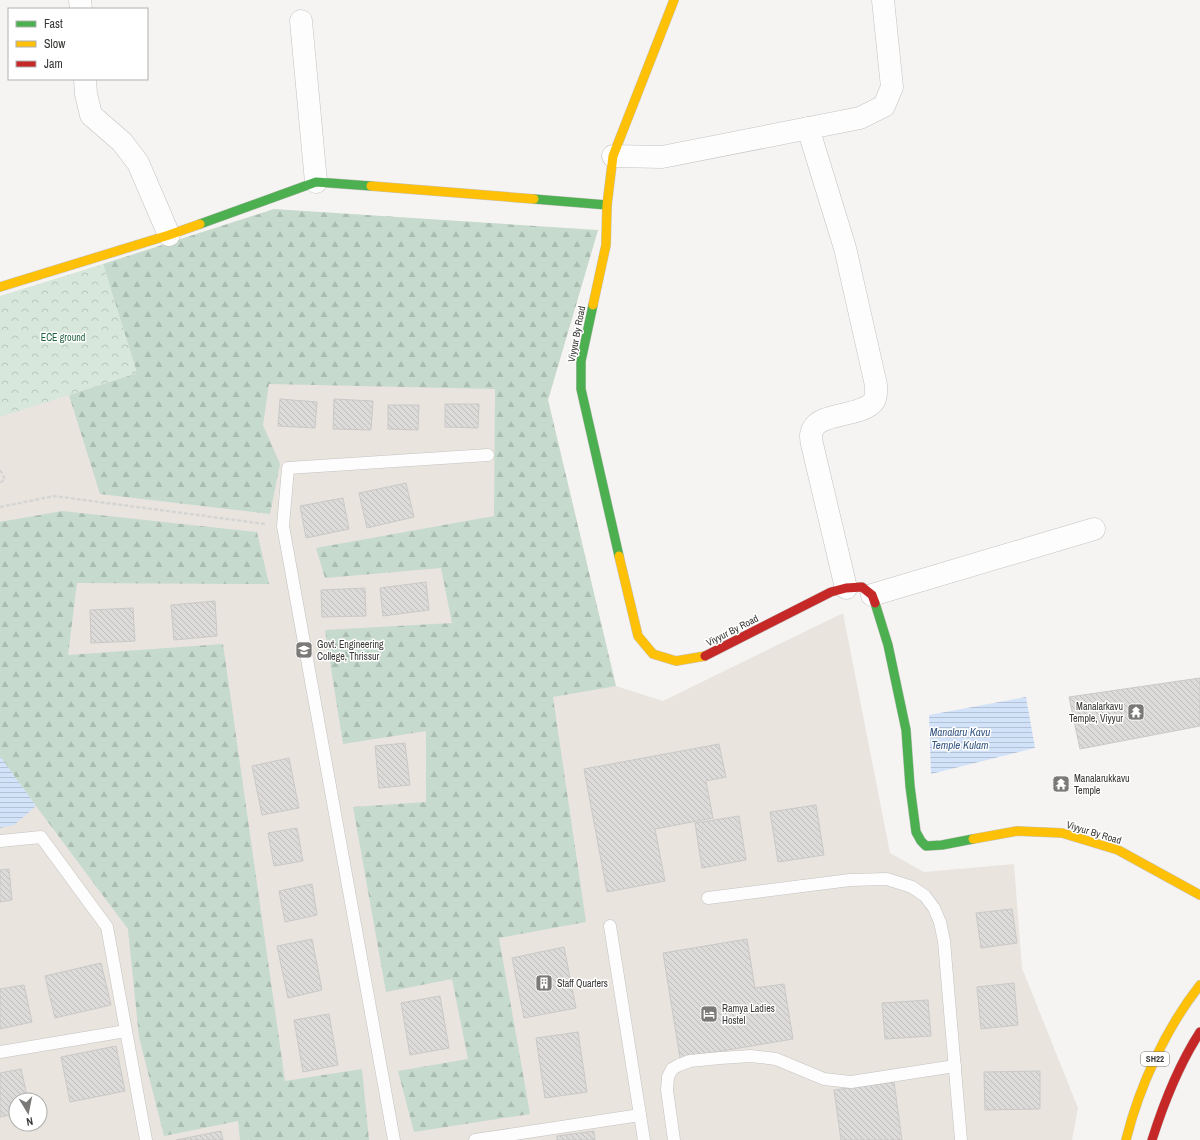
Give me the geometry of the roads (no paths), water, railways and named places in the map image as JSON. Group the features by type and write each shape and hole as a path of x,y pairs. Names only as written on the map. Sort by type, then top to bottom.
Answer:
{"street":[{"name":"Viyyur By Road","path":"674,0 613,156 607,205 606,245 581,361 581,388 638,636 653,654 676,661 704,657 831,592 846,588 862,587 872,595 888,645 906,730 910,786 916,832 926,846 942,845 1017,831 1062,833 1118,850 1200,895"},
{"path":"613,156 662,157 860,118 884,106 892,87 883,0"},
{"path":"301,21 316,182"},
{"path":"85,80 86,94 91,115 122,142 138,163 169,235"},
{"path":"808,128 845,248 876,385 876,396 874,401 866,407 820,422 813,427 811,434 812,444 846,588"},
{"path":"0,288 169,235 316,182 607,205"},
{"path":"872,595 1094,529"},
{"name":"SH22","path":"1126,1140 1137,1099 1153,1062 1188,999 1200,985"},
{"name":"SH22","path":"1152,1140 1164,1102 1188,1049 1200,1032"}],"lane":[{"path":"394,1140 283,526 288,468 488,455"},
{"path":"0,841 40,837 107,927 146,1140"},
{"path":"708,898 850,880 887,879 912,887 925,896 934,908 940,922 944,941 961,1140"},
{"path":"610,926 644,1140"},
{"path":"0,1052 126,1032"},
{"path":"674,1140 667,1090 668,1076 672,1069 690,1062 751,1056 776,1059 824,1079 851,1082 955,1066"},
{"path":"475,1140 640,1115"}],"water":[{"name":"Manalaru Kavu Temple Kulam","path":"1026,697 1035,748 931,774 929,715"},
{"path":"0,756 36,806 14,825 0,828"}],"place":[{"name":"Govt. Engineering College, Thrissur","path":"304,650"},
{"name":"Manalarkavu Temple, Viyyur","path":"1136,712"},
{"name":"Manalarukkavu Temple","path":"1061,784"},
{"name":"Staff Quarters","path":"544,983"},
{"name":"Ramya Ladies Hostel","path":"709,1014"}],"park label":[{"name":"ECE ground","path":"63,337"}]}
